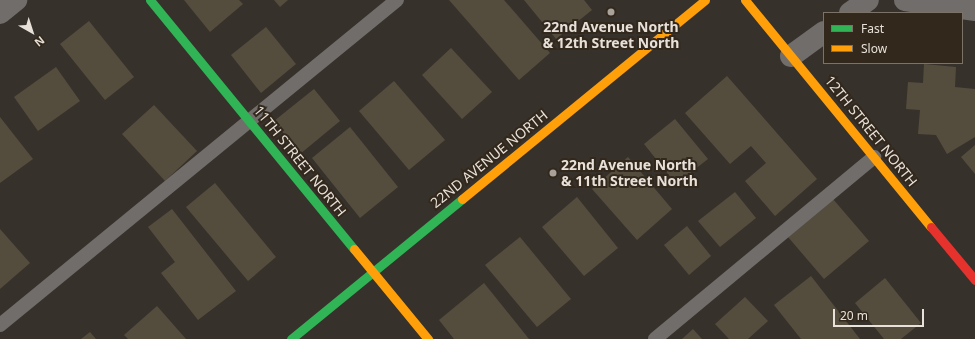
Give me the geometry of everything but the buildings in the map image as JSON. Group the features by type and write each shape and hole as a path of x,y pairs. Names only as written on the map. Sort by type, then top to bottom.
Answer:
{"street":[{"path":"0,13 16,0"},
{"name":"11TH STREET NORTH","path":"150,0 428,339"},
{"name":"22ND AVENUE NORTH","path":"291,339 705,0"},
{"name":"12TH STREET NORTH","path":"745,0 975,280"},
{"path":"851,12 868,0"},
{"path":"905,0 975,10"},
{"path":"791,56 823,33"}],"lane":[{"path":"0,325 397,0"},
{"path":"654,339 874,157"}],"traffic: fast":[{"path":"150,0 354,249"},
{"path":"291,339 462,199"}],"traffic: slow":[{"path":"462,199 705,0"},
{"path":"745,0 931,227"},
{"path":"354,249 428,339"}],"traffic: jam":[{"path":"931,227 975,280"}],"place":[{"name":"22nd Avenue North & 12th Street North","path":"611,12"},
{"name":"22nd Avenue North & 11th Street North","path":"553,173"}]}
